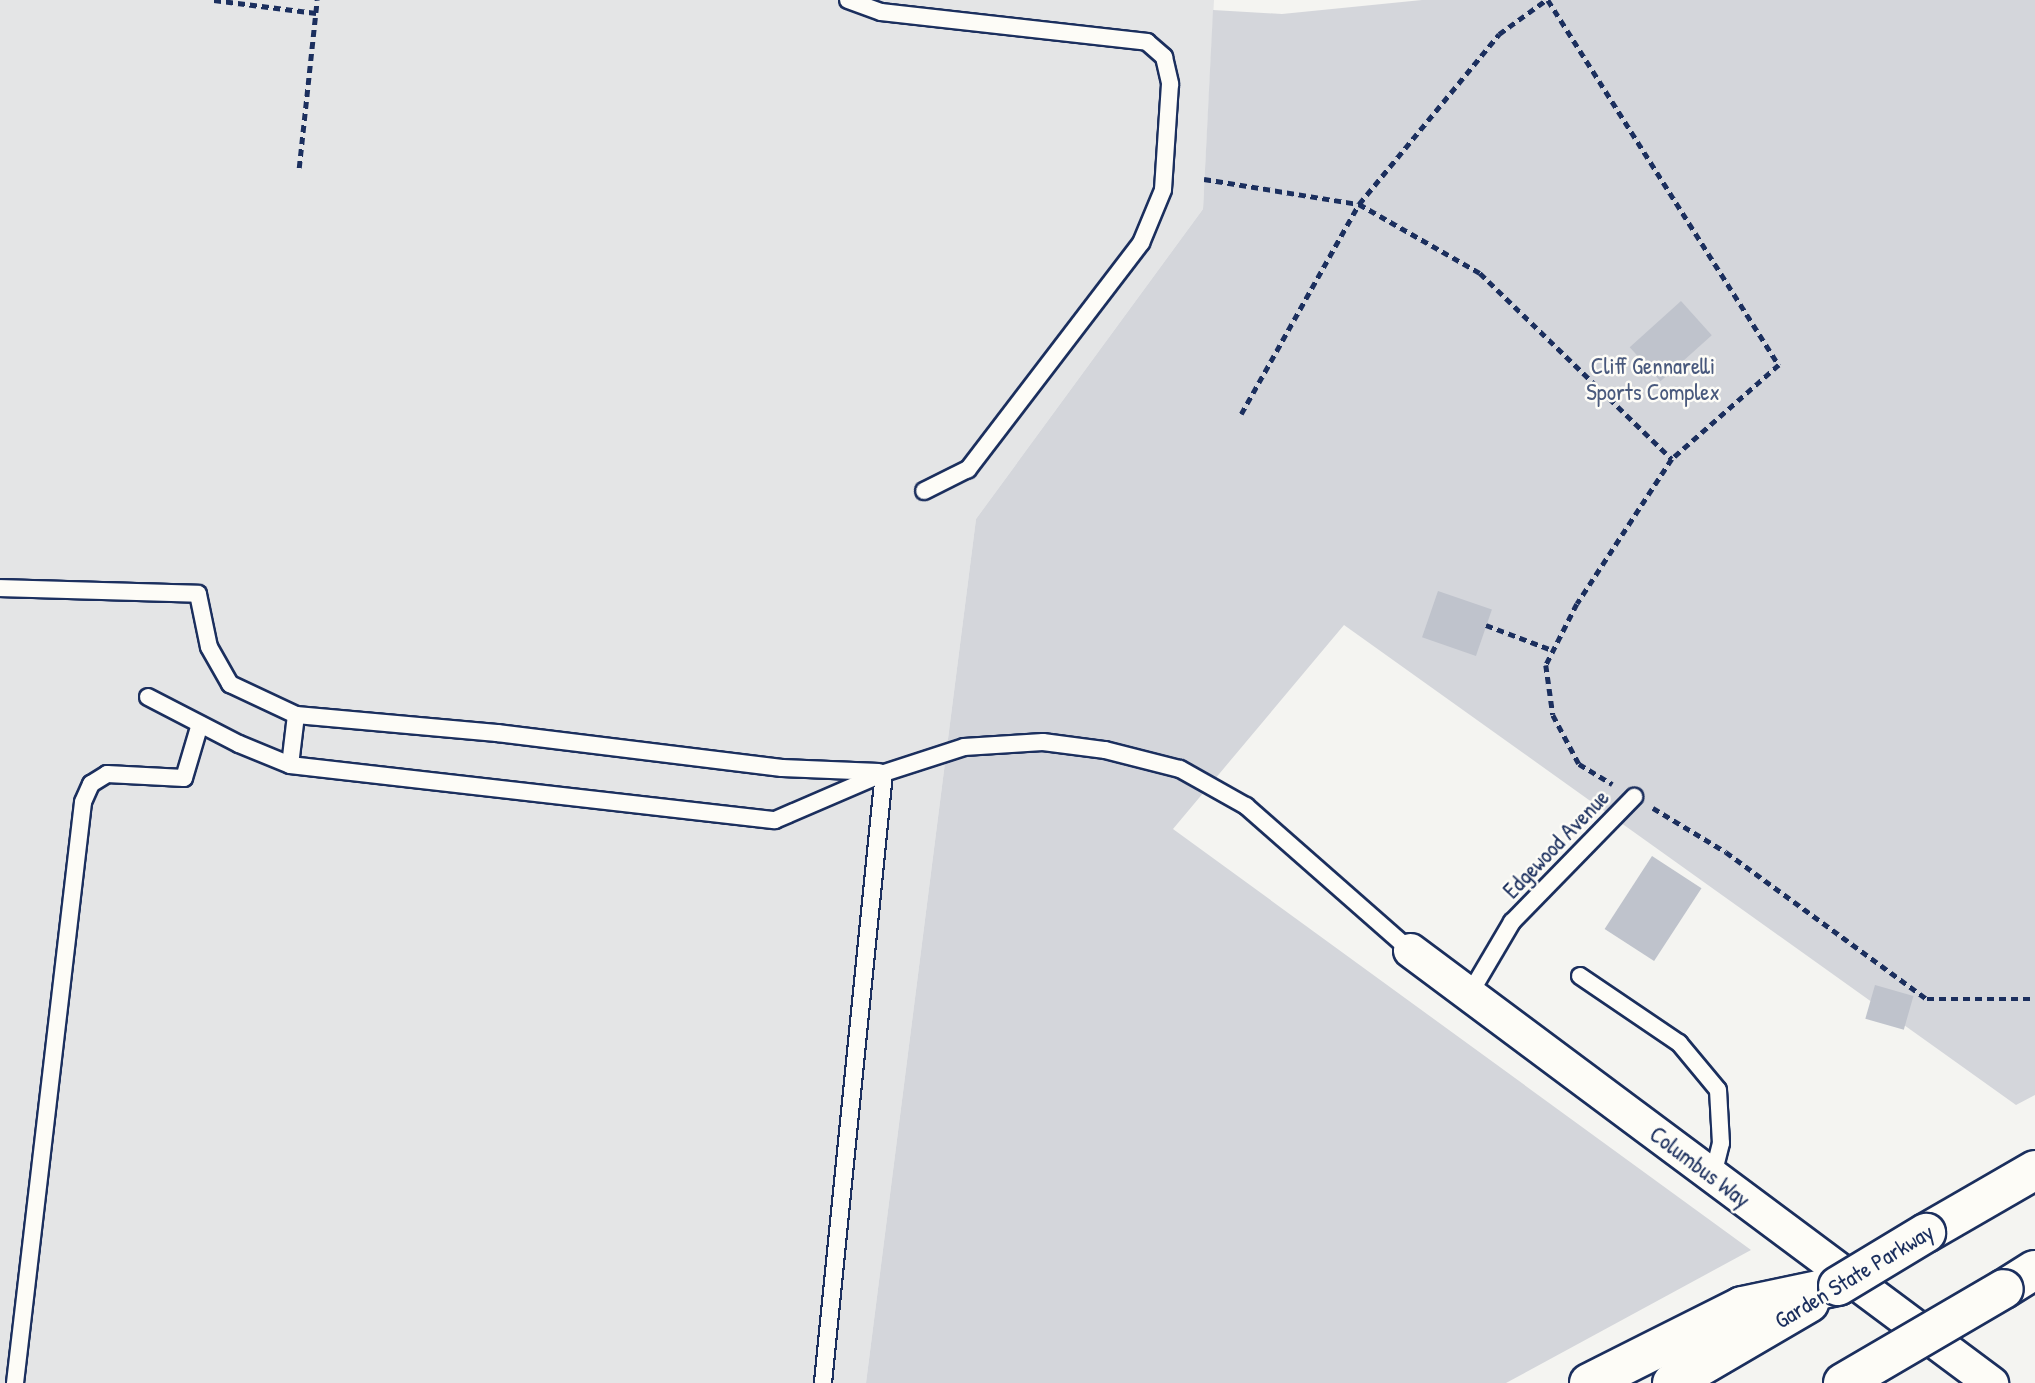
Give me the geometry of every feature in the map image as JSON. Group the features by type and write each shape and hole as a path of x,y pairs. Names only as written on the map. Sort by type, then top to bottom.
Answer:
{"highway":[{"name":"Garden State Parkway","path":"1672,1383 1757,1316 1838,1286 2035,1170"},
{"path":"1843,1383 2019,1280"},
{"path":"1589,1383 1757,1316"}],"street":[{"name":"Columbus Way","path":"1410,950 1991,1383"}],"lane":[{"path":"848,0 881,12 1147,42 1164,57 1170,84 1163,190 1140,243 968,469 924,491"},
{"path":"0,588 198,594 209,647 230,684 296,715 497,733 782,768 884,773"},
{"path":"148,697 290,765 775,820 884,773 964,747 1044,743 1105,750 1180,769 1246,806 1410,950"},
{"path":"290,765 296,715"},
{"path":"15,1383 83,802 91,784 107,774 184,778 200,724"},
{"path":"823,1383 884,773"},
{"name":"Edgewood Avenue","path":"1469,995 1512,922 1634,797"},
{"path":"1580,976 1679,1043 1717,1090 1721,1143 1713,1176"}],"path":[{"path":"214,0 316,13"},
{"path":"299,168 317,0"},
{"path":"1241,414 1359,204 1499,34 1547,0 1779,365 1672,459 1552,650 1546,664 1553,715 1578,764 1726,852 1927,999 2035,999"},
{"path":"1204,179 1359,204 1480,272 1672,459"},
{"path":"1486,625 1552,650"}],"shaded area":[{"path":"0,0 1214,0 1203,209 976,519 866,1383 0,1383"}],"green space":[{"name":"Cliff Gennarelli Sports Complex","path":"1422,0 2035,0 2035,1095 2016,1105 1344,625 1173,829 1751,1250 1506,1383 866,1383 976,519 1203,209 1213,10 1282,14"}],"building":[{"path":"1681,301 1712,335 1661,381 1630,347"},
{"path":"1438,591 1492,610 1476,656 1422,637"},
{"path":"1652,856 1701,888 1654,961 1605,929"},
{"path":"1875,985 1913,996 1904,1030 1865,1019"}]}
